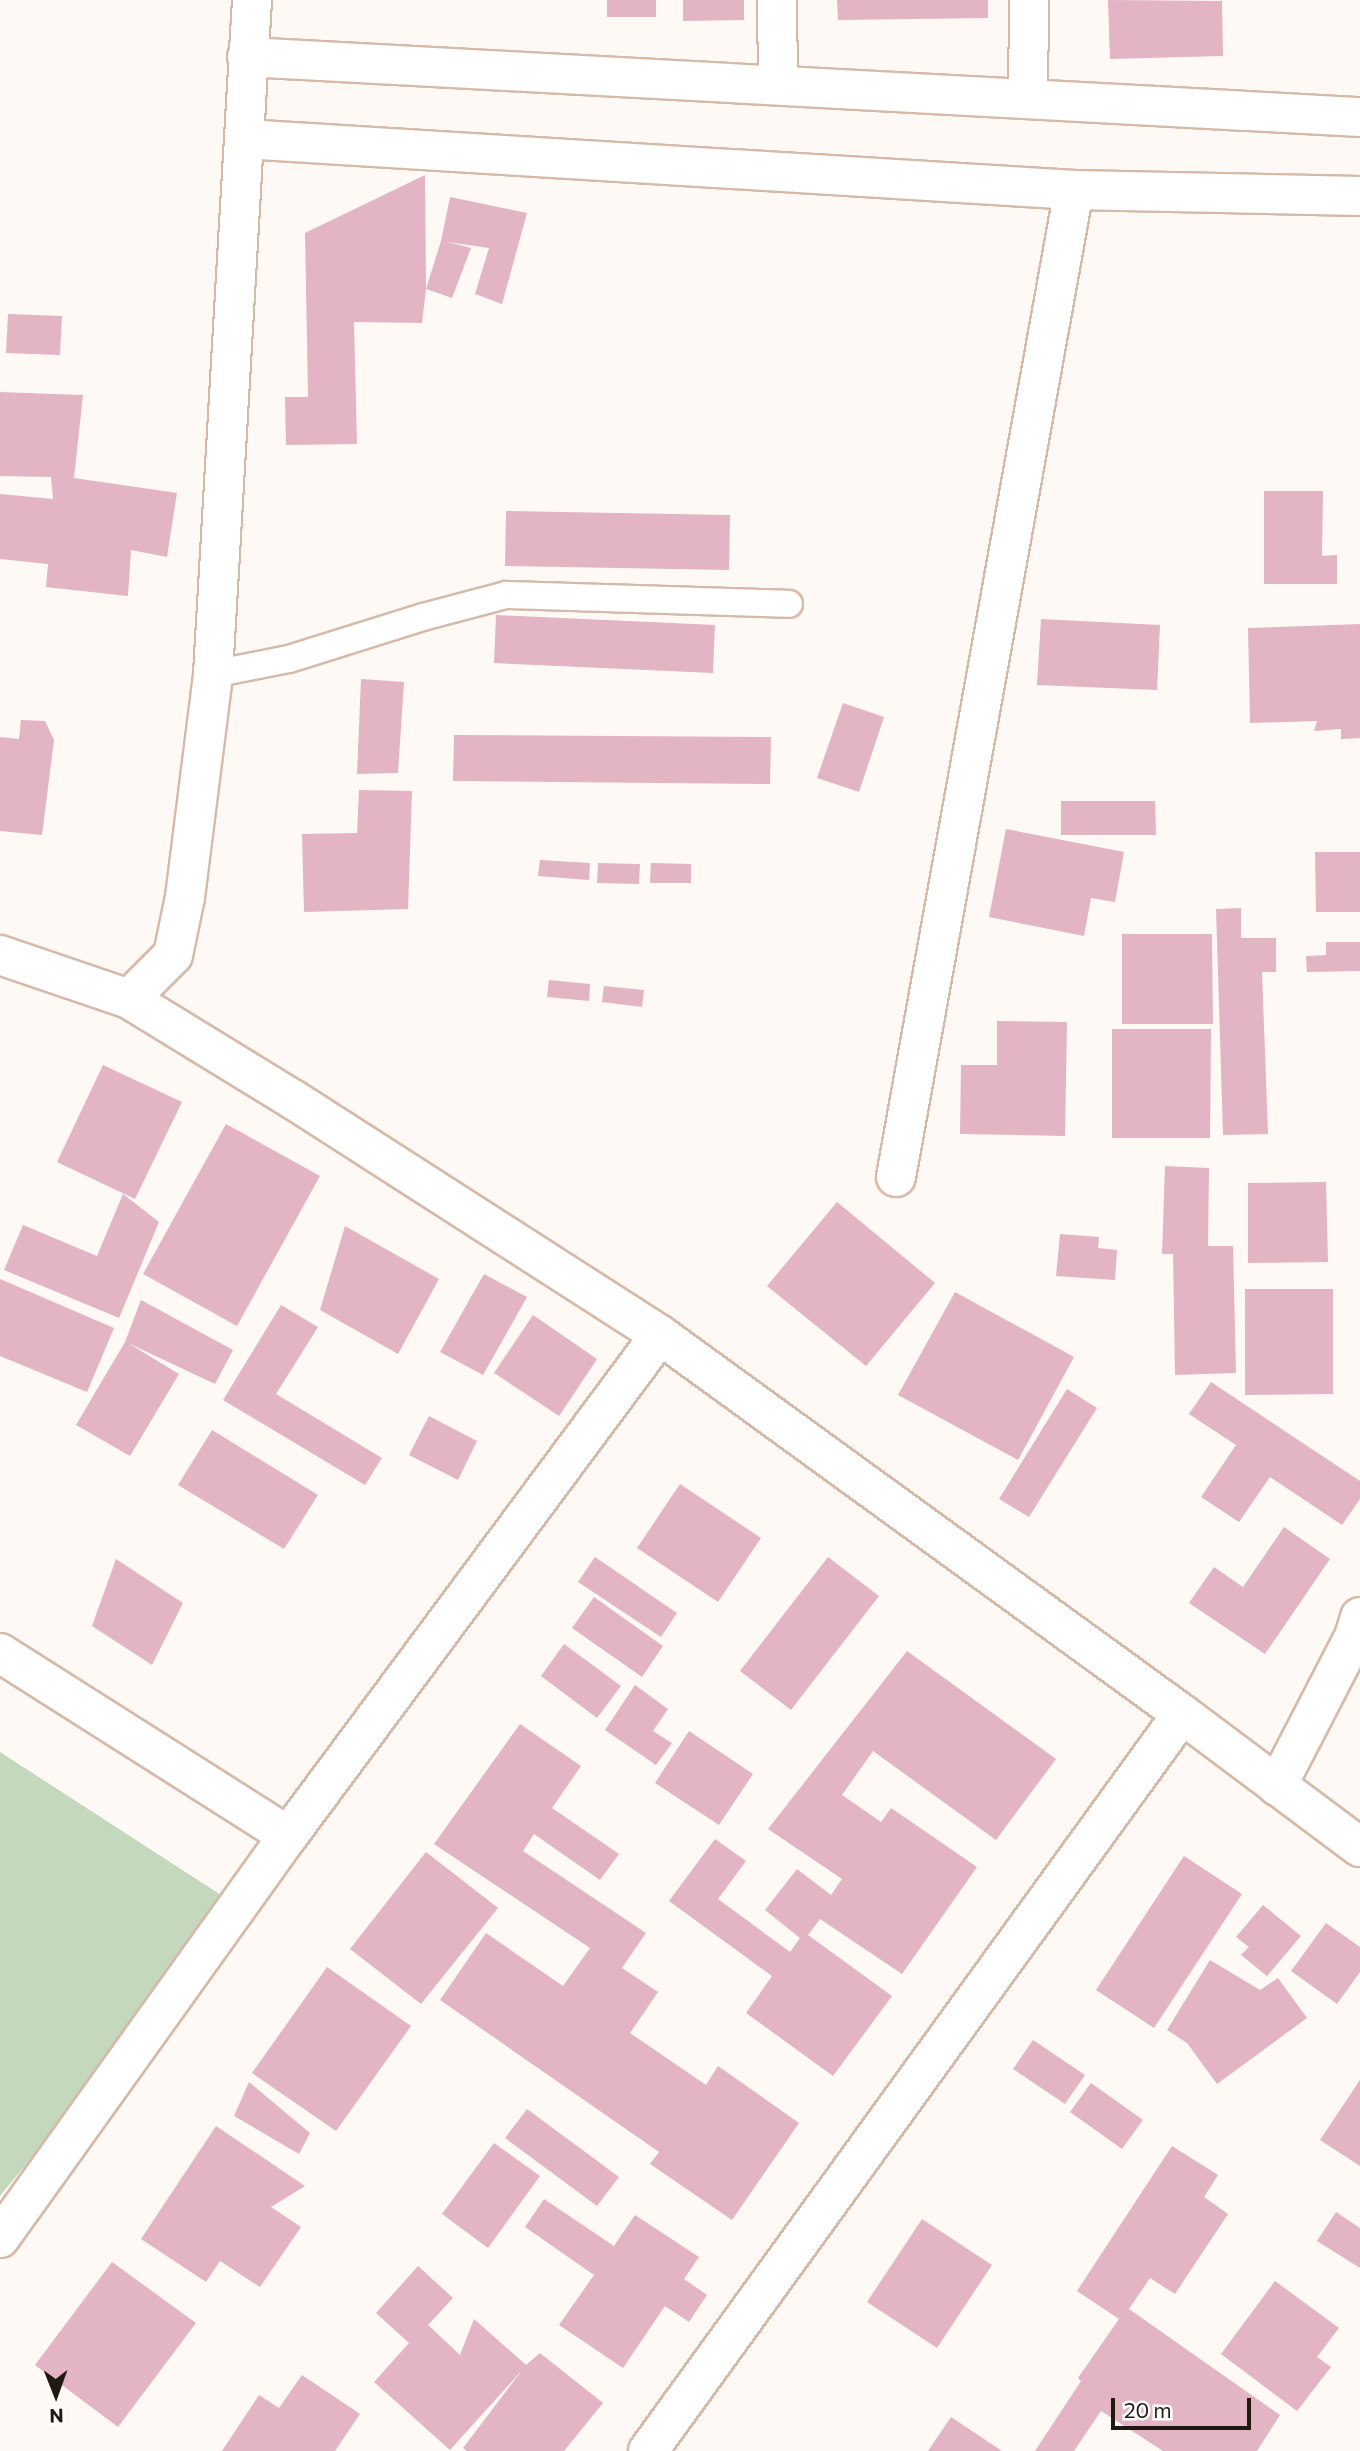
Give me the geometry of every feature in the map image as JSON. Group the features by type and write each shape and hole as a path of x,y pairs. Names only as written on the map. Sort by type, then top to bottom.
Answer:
{"street":[{"path":"129,999 173,955 185,897 213,674 252,0"},
{"path":"777,0 778,85"},
{"path":"1028,99 1030,0"},
{"path":"247,57 1360,117"},
{"path":"244,139 1074,190 1360,196"},
{"path":"896,1177 1074,190"},
{"path":"0,954 129,999 294,1100 660,1335 1182,1714 1360,1847"},
{"path":"0,2238 288,1836 660,1335"},
{"path":"1277,1786 1353,1637 1360,1617"},
{"path":"0,1653 288,1836"},
{"path":"648,2451 1182,1714"}],"lane":[{"path":"213,674 289,659 423,617 506,595 789,604"}],"green space":[{"path":"0,1752 238,1906 0,2196"}],"building":[{"path":"607,0 656,0 656,17 607,17"},
{"path":"683,0 744,0 744,20 683,21"},
{"path":"837,0 988,0 988,18 838,20"},
{"path":"1108,0 1222,1 1223,56 1110,59"},
{"path":"425,175 426,289 422,323 354,322 357,444 286,445 285,397 308,397 305,233"},
{"path":"450,197 527,213 502,304 475,294 489,248 448,242 471,248 452,298 426,289 441,241"},
{"path":"8,314 62,316 60,355 6,353"},
{"path":"0,392 83,395 74,478 177,493 167,557 131,550 128,596 46,587 48,564 0,559 0,494 53,499 51,477 0,476"},
{"path":"1264,491 1323,491 1322,556 1337,555 1337,584 1264,584"},
{"path":"506,511 730,515 729,570 505,566"},
{"path":"496,615 715,625 713,673 494,663"},
{"path":"1041,619 1160,625 1157,690 1037,685"},
{"path":"1360,624 1360,738 1341,739 1341,729 1314,731 1317,721 1250,723 1248,628"},
{"path":"361,679 404,682 398,773 357,774"},
{"path":"843,703 884,717 859,792 817,778"},
{"path":"21,720 45,721 54,740 42,835 0,831 0,737 19,739"},
{"path":"454,735 771,737 770,784 453,781"},
{"path":"359,790 412,791 408,909 304,912 302,834 357,833"},
{"path":"1061,801 1155,801 1156,835 1061,835"},
{"path":"1006,829 1124,852 1115,902 1091,898 1084,936 989,917"},
{"path":"1315,852 1360,852 1360,912 1316,912"},
{"path":"540,860 590,863 589,880 538,876"},
{"path":"598,863 640,864 639,884 597,883"},
{"path":"651,863 691,864 691,883 650,883"},
{"path":"1241,908 1241,938 1276,938 1276,972 1262,972 1268,1134 1223,1135 1216,909"},
{"path":"1122,934 1212,934 1213,1024 1122,1024"},
{"path":"1326,942 1360,942 1360,971 1307,972 1306,956 1326,955"},
{"path":"549,980 590,984 589,1001 547,997"},
{"path":"604,986 644,990 642,1007 602,1002"},
{"path":"997,1021 1067,1022 1065,1136 960,1134 961,1065 997,1065"},
{"path":"1112,1029 1211,1029 1210,1138 1112,1138"},
{"path":"103,1065 182,1102 135,1199 57,1162"},
{"path":"226,1124 320,1176 237,1326 143,1274"},
{"path":"1165,1166 1209,1168 1208,1246 1233,1246 1236,1373 1175,1375 1173,1254 1162,1254"},
{"path":"1326,1182 1328,1262 1248,1263 1248,1183"},
{"path":"123,1194 159,1222 119,1318 4,1270 23,1225 97,1256"},
{"path":"837,1202 935,1283 866,1366 767,1286"},
{"path":"345,1226 439,1279 398,1354 320,1310"},
{"path":"1060,1234 1099,1237 1098,1248 1117,1250 1115,1280 1056,1276"},
{"path":"484,1274 527,1297 483,1375 440,1352"},
{"path":"0,1279 114,1328 87,1392 0,1356"},
{"path":"1245,1289 1333,1289 1333,1394 1245,1395"},
{"path":"955,1292 1074,1357 1018,1460 898,1395"},
{"path":"141,1300 233,1350 215,1384 128,1343 179,1374 130,1456 76,1425 125,1342"},
{"path":"281,1305 318,1327 276,1394 382,1458 365,1485 223,1400"},
{"path":"533,1315 597,1359 559,1416 494,1373"},
{"path":"1211,1382 1360,1481 1360,1499 1342,1525 1270,1477 1239,1522 1201,1497 1236,1445 1189,1414"},
{"path":"1067,1389 1097,1408 1029,1517 999,1499"},
{"path":"429,1416 477,1441 458,1480 409,1455"},
{"path":"212,1430 318,1495 284,1549 178,1485"},
{"path":"680,1484 761,1538 718,1602 637,1548"},
{"path":"1284,1527 1330,1559 1265,1654 1189,1603 1214,1567 1243,1587"},
{"path":"595,1557 677,1613 661,1637 578,1582"},
{"path":"828,1557 879,1596 791,1710 740,1671"},
{"path":"116,1559 183,1603 152,1665 92,1626"},
{"path":"594,1597 663,1646 642,1677 572,1628"},
{"path":"564,1644 621,1686 597,1718 541,1676"},
{"path":"907,1651 1056,1759 996,1840 873,1751 842,1795 881,1822 891,1808 977,1867 902,1974 820,1919 808,1935 892,1996 833,2076 746,2013 772,1976 669,1901 715,1839 746,1861 718,1899 790,1952 800,1938 765,1910 797,1869 831,1895 842,1879 768,1829"},
{"path":"635,1685 668,1709 653,1731 672,1743 656,1765 605,1730"},
{"path":"520,1724 581,1766 552,1808 619,1854 600,1880 534,1834 523,1851 646,1933 622,1968 658,1992 630,2033 706,2085 718,2066 799,2123 732,2220 650,2164 659,2152 440,2000 486,1933 563,1986 590,1948 434,1844"},
{"path":"689,1731 753,1774 719,1825 655,1783"},
{"path":"426,1852 498,1908 421,2004 350,1949"},
{"path":"1184,1856 1242,1894 1154,2028 1096,1990"},
{"path":"1263,1905 1301,1936 1267,1976 1241,1955 1249,1947 1236,1937"},
{"path":"1326,1923 1360,1947 1360,1972 1337,2004 1291,1971"},
{"path":"1210,1960 1260,1990 1278,1978 1307,2018 1217,2084 1187,2043 1167,2030"},
{"path":"327,1967 411,2026 336,2131 252,2073"},
{"path":"1033,2040 1085,2075 1065,2104 1013,2069"},
{"path":"1360,2080 1360,2166 1320,2140"},
{"path":"249,2082 310,2133 299,2154 234,2116"},
{"path":"1091,2083 1143,2120 1122,2149 1070,2112"},
{"path":"527,2109 619,2177 597,2206 505,2138"},
{"path":"216,2126 305,2186 271,2207 301,2227 260,2287 220,2261 206,2282 141,2239"},
{"path":"494,2143 540,2176 488,2248 442,2214"},
{"path":"1172,2146 1218,2175 1204,2197 1228,2214 1175,2294 1150,2278 1129,2309 1280,2415 1257,2451 1163,2451 1101,2411 1074,2451 1035,2451 1081,2381 1078,2378 1119,2319 1077,2291"},
{"path":"544,2199 614,2246 635,2215 699,2257 684,2279 707,2295 689,2322 665,2306 623,2368 559,2325 594,2275 525,2227"},
{"path":"1336,2212 1360,2228 1360,2268 1317,2241"},
{"path":"922,2219 992,2265 937,2348 867,2302"},
{"path":"112,2262 196,2323 118,2427 35,2365"},
{"path":"418,2266 453,2298 428,2325 460,2355 474,2319 526,2365 540,2353 603,2403 564,2451 467,2451 463,2448 523,2369 450,2450 374,2382 409,2343 376,2313"},
{"path":"1275,2281 1339,2328 1317,2357 1331,2367 1297,2411 1221,2354"},
{"path":"302,2375 360,2414 335,2451 222,2451 259,2395 279,2408"},
{"path":"951,2417 1002,2451 928,2451"}]}
